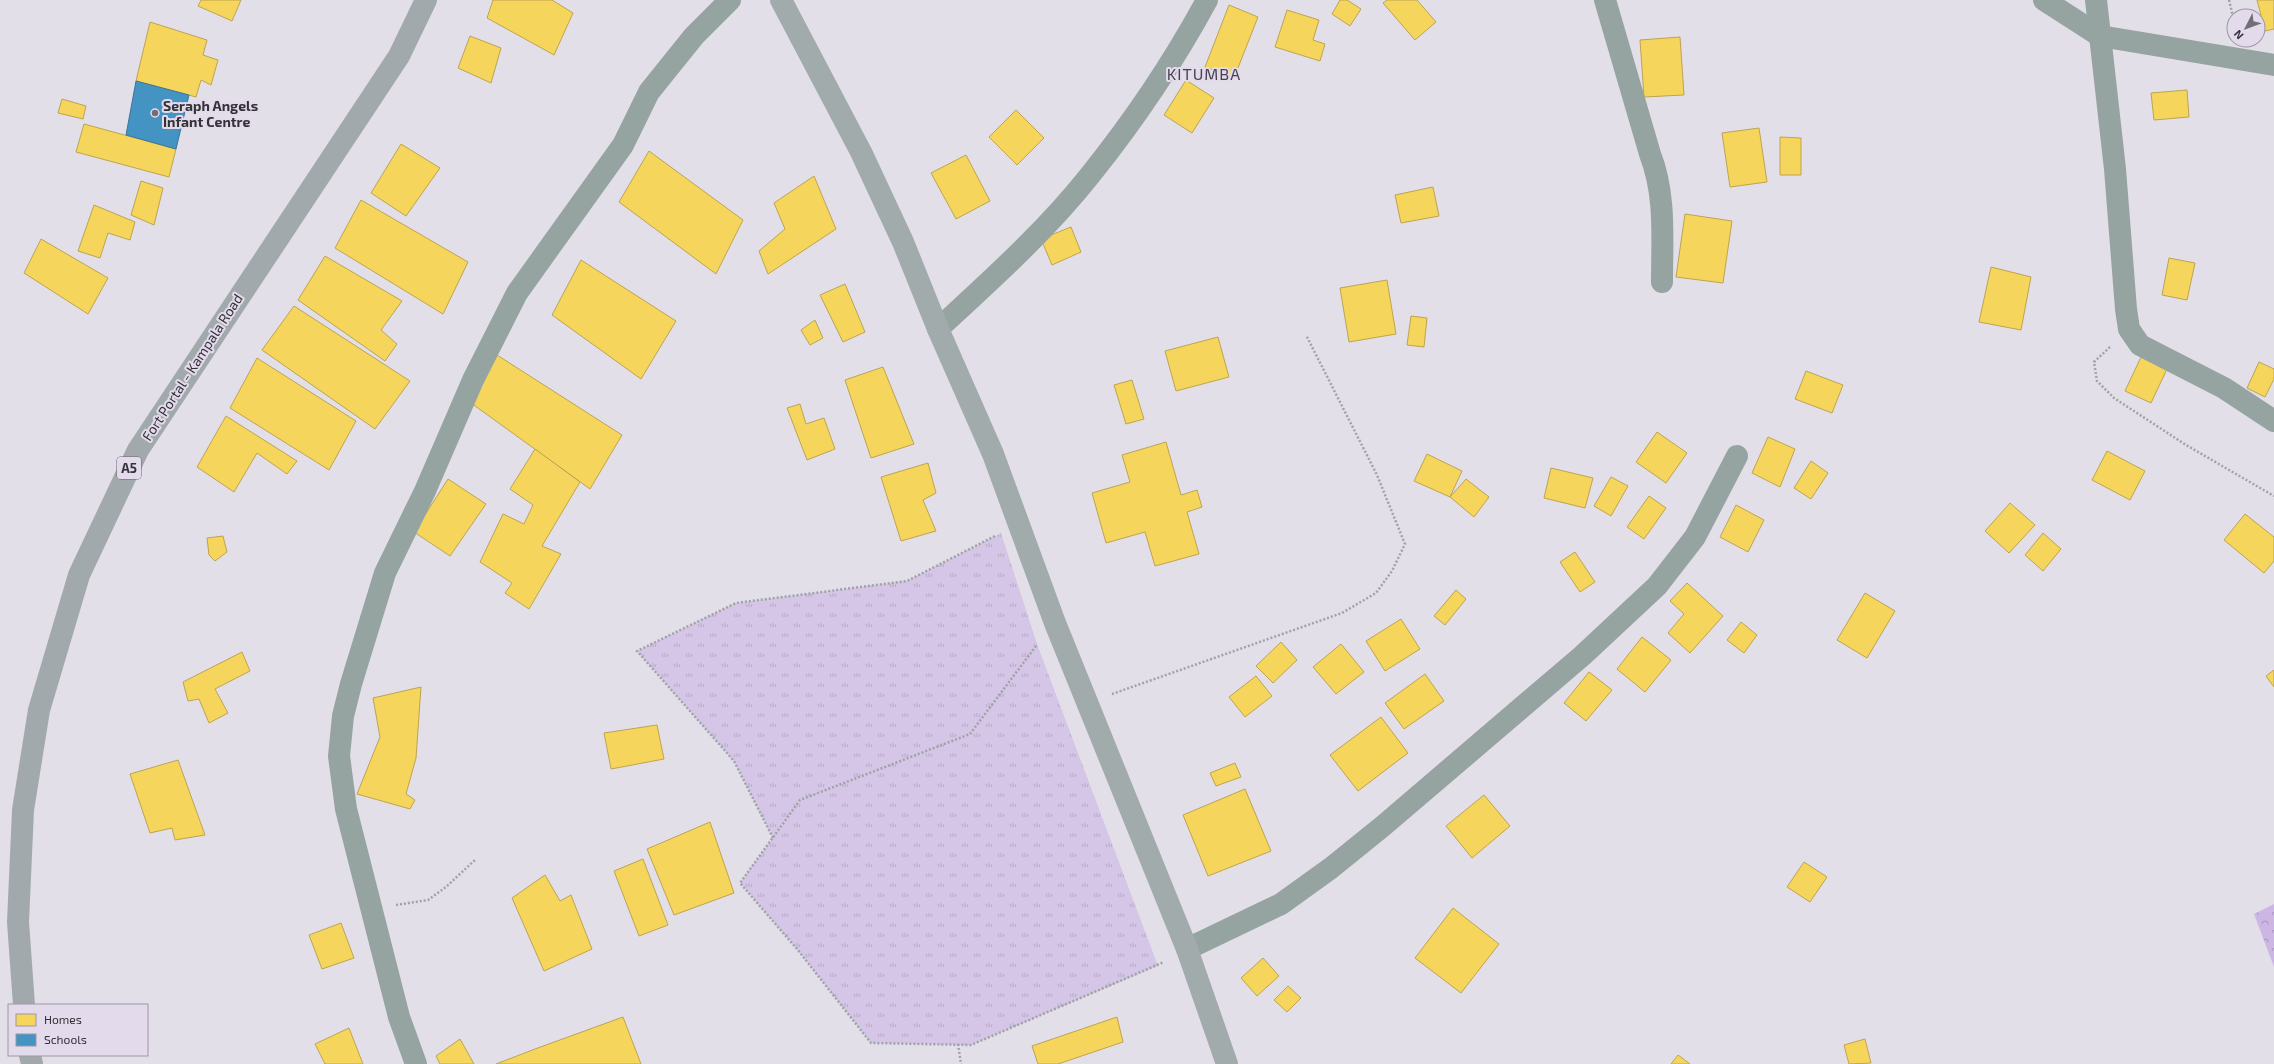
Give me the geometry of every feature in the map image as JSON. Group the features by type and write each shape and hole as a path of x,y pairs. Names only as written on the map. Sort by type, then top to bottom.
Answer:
{"highway":[{"name":"Fort Portal - Kampala Road","path":"24,1004 18,922 23,810 39,710 79,575 138,450 398,56 426,0"}],"street":[{"path":"416,1064 399,1017 370,907 346,808 339,756 343,716 385,572 426,491 473,380 517,293 622,145 649,92 694,36 730,0"},
{"path":"781,0 864,159 903,242 938,329 993,454 1055,623 1187,949 1227,1064"},
{"path":"938,329 1021,251 1091,175 1148,97 1186,40 1207,0"},
{"path":"1605,0 1650,154 1659,175 1663,204 1662,282"},
{"path":"2044,0 2100,36 2274,65"},
{"path":"2096,0 2115,169 2126,309 2129,329 2140,345 2224,388 2274,421"},
{"path":"1187,949 1281,904 1330,868 1383,826 1582,656 1657,586 1695,537 1737,456"}],"path":[{"path":"2129,329 2094,362 2097,382 2114,398 2186,445 2274,496"},
{"path":"1087,703 1342,614 1376,593 1392,571 1405,544 1377,474 1306,335"},
{"path":"773,838 734,761 637,651 736,603 907,581 1001,533"},
{"path":"1055,623 970,734 800,800 740,883 797,949 871,1043 971,1045 1158,966 1187,949"},
{"path":"370,907 407,904 428,900 446,887 476,859"},
{"path":"958,1044 961,1064"}],"green space":[{"path":"1001,533 1037,644 1158,966 971,1045 871,1043 797,949 740,883 773,838 734,761 637,651 736,603 907,581"},
{"path":"2274,904 2274,967 2254,914"}],"building: Homes":[{"path":"201,0 241,0 232,21 198,6"},
{"path":"493,0 552,0 573,13 554,55 487,18"},
{"path":"1340,0 1347,0 1361,9 1350,26 1332,14"},
{"path":"1387,0 1417,0 1436,22 1415,40 1383,3"},
{"path":"2257,0 2274,0 2274,29 2266,31 2266,8 2259,8"},
{"path":"1229,5 1258,17 1234,78 1205,67"},
{"path":"1287,10 1319,20 1313,40 1325,44 1320,61 1275,47"},
{"path":"150,22 207,40 203,55 218,60 211,85 201,80 196,97 136,81"},
{"path":"470,36 501,48 491,83 458,68"},
{"path":"1680,37 1684,95 1644,97 1640,40"},
{"path":"1186,80 1214,98 1192,133 1164,115"},
{"path":"2187,90 2189,117 2154,120 2151,93"},
{"path":"62,99 86,106 83,119 58,113"},
{"path":"1016,110 1044,138 1017,165 989,137"},
{"path":"84,124 176,149 169,177 76,152"},
{"path":"1759,128 1767,182 1730,187 1722,133"},
{"path":"1780,137 1801,138 1801,175 1780,175"},
{"path":"401,144 440,168 406,216 371,193"},
{"path":"649,151 743,220 716,274 619,202"},
{"path":"966,155 990,201 956,219 931,173"},
{"path":"814,176 836,229 768,274 759,251 785,229 774,203"},
{"path":"141,181 163,188 154,225 131,215"},
{"path":"1433,187 1439,216 1401,223 1395,195"},
{"path":"361,200 468,262 443,314 335,248"},
{"path":"94,205 135,222 130,240 108,233 100,258 78,251"},
{"path":"1685,214 1732,221 1723,283 1676,277"},
{"path":"1071,227 1081,252 1052,265 1041,239"},
{"path":"41,239 108,278 88,314 24,273"},
{"path":"325,256 402,301 381,330 397,344 385,361 298,300"},
{"path":"2169,258 2195,263 2187,300 2162,295"},
{"path":"581,260 676,321 641,379 552,315"},
{"path":"1991,267 2031,277 2021,330 1979,322"},
{"path":"1387,280 1396,334 1349,342 1340,288"},
{"path":"845,284 865,332 843,342 820,295"},
{"path":"294,306 410,381 375,429 262,350"},
{"path":"1411,316 1427,318 1424,347 1407,345"},
{"path":"815,320 823,338 810,345 801,330"},
{"path":"1218,337 1229,377 1176,391 1165,351"},
{"path":"497,355 622,435 590,489 471,403"},
{"path":"2141,357 2167,369 2151,403 2125,391"},
{"path":"257,358 356,421 329,470 230,408"},
{"path":"2259,362 2274,369 2274,379 2265,397 2247,388"},
{"path":"883,367 914,444 871,458 845,380"},
{"path":"1806,371 1843,385 1832,413 1795,399"},
{"path":"1132,380 1144,419 1126,424 1114,385"},
{"path":"800,404 806,424 824,418 835,449 807,460 787,408"},
{"path":"226,416 297,461 287,474 257,453 234,492 197,467"},
{"path":"1657,432 1687,453 1666,483 1636,462"},
{"path":"1768,437 1795,449 1780,487 1752,473"},
{"path":"1166,442 1181,495 1197,490 1202,507 1187,512 1199,554 1155,566 1145,532 1106,543 1092,493 1130,482 1122,455"},
{"path":"535,449 580,482 542,546 561,554 529,609 505,593 512,583 480,562 503,514 524,524 533,505 510,489"},
{"path":"2107,451 2145,471 2130,500 2092,480"},
{"path":"1427,454 1462,471 1450,497 1414,481"},
{"path":"1811,461 1828,473 1811,499 1794,488"},
{"path":"928,463 936,493 923,500 936,531 901,541 881,477"},
{"path":"1551,468 1593,478 1585,508 1544,498"},
{"path":"1611,477 1628,486 1611,516 1594,506"},
{"path":"448,479 486,504 450,556 414,532"},
{"path":"1466,479 1489,497 1474,517 1450,497"},
{"path":"1649,496 1666,508 1644,539 1627,527"},
{"path":"2010,503 2035,525 2009,553 1985,531"},
{"path":"1736,505 1764,520 1748,552 1720,537"},
{"path":"2245,514 2274,537 2274,561 2264,573 2224,540"},
{"path":"2043,533 2061,549 2043,571 2025,555"},
{"path":"223,536 227,552 215,561 209,555 207,538"},
{"path":"1575,552 1595,582 1580,592 1560,562"},
{"path":"1687,583 1723,616 1690,653 1668,633 1684,614 1670,601"},
{"path":"1456,590 1466,599 1445,625 1434,616"},
{"path":"1865,593 1895,611 1867,658 1837,640"},
{"path":"1401,619 1420,649 1385,671 1366,641"},
{"path":"1741,622 1757,635 1744,653 1727,640"},
{"path":"1642,637 1671,660 1645,692 1617,669"},
{"path":"1281,642 1297,660 1273,683 1256,666"},
{"path":"1341,644 1364,672 1336,694 1313,667"},
{"path":"242,652 250,671 215,689 228,713 209,723 199,699 188,701 183,682"},
{"path":"2274,670 2274,687 2266,676"},
{"path":"1589,672 1612,690 1586,721 1564,703"},
{"path":"1425,674 1444,701 1404,729 1385,703"},
{"path":"1256,676 1272,696 1245,717 1229,697"},
{"path":"421,687 416,758 406,794 415,800 410,809 357,794 380,737 373,698"},
{"path":"1381,717 1408,753 1358,791 1330,755"},
{"path":"657,725 664,759 611,769 604,733"},
{"path":"178,760 205,835 175,840 172,828 150,833 130,774"},
{"path":"1235,763 1241,777 1216,786 1210,773"},
{"path":"1245,789 1271,851 1208,876 1183,815"},
{"path":"1484,795 1510,826 1472,858 1446,826"},
{"path":"710,822 734,893 674,915 647,849"},
{"path":"643,859 668,925 639,936 614,871"},
{"path":"1804,862 1827,877 1810,902 1787,887"},
{"path":"545,875 560,901 571,895 592,949 544,971 512,898"},
{"path":"1453,908 1499,944 1461,993 1415,958"},
{"path":"341,923 354,958 322,969 309,935"},
{"path":"1263,958 1279,976 1257,996 1241,978"},
{"path":"1288,986 1301,998 1287,1012 1274,1000"},
{"path":"623,1017 641,1064 496,1064 535,1049"},
{"path":"1117,1017 1123,1042 1058,1064 1038,1064 1032,1046"},
{"path":"349,1028 363,1064 325,1064 315,1044"},
{"path":"460,1039 474,1064 440,1064 436,1056"},
{"path":"1865,1039 1871,1063 1849,1064 1844,1045"},
{"path":"1678,1055 1690,1064 1671,1064"}],"building: Schools":[{"path":"136,81 189,95 176,149 126,135"}],"place":[{"name":"Seraph Angels Infant Centre","path":"155,113"}],"district":[{"name":"KITUMBA","path":"1204,73"}]}
